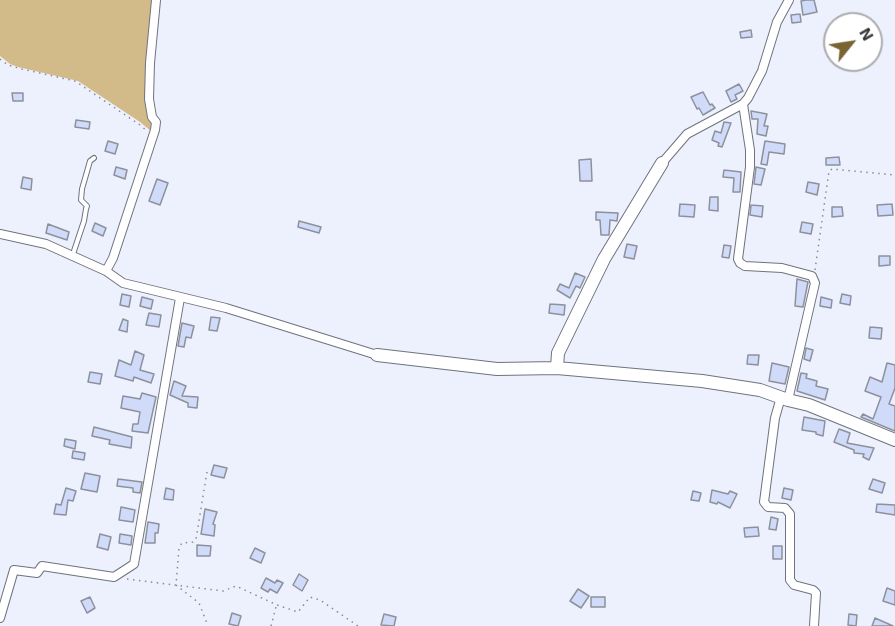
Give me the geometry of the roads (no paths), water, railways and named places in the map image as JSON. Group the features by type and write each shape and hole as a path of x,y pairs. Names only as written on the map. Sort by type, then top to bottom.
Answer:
{"street":[{"path":"106,272 113,258 156,122 149,99 156,0"},
{"path":"557,368 558,353 604,259 662,163 687,134 744,104 755,87 777,22 789,0"},
{"path":"744,104 750,167 738,259 745,266 782,268 812,276 816,283 785,399 775,418 764,502 768,507 784,508 790,514 790,580 794,585 816,593 814,626"},
{"path":"0,234 46,244 106,272 123,283 226,308 377,355 497,369 557,368 702,381 760,390 809,405 895,440"},
{"path":"0,618 14,570 37,573 42,566 114,577 134,564 180,298"}],"lane":[{"path":"72,255 87,209 81,200 82,189 90,161 94,158"}]}
